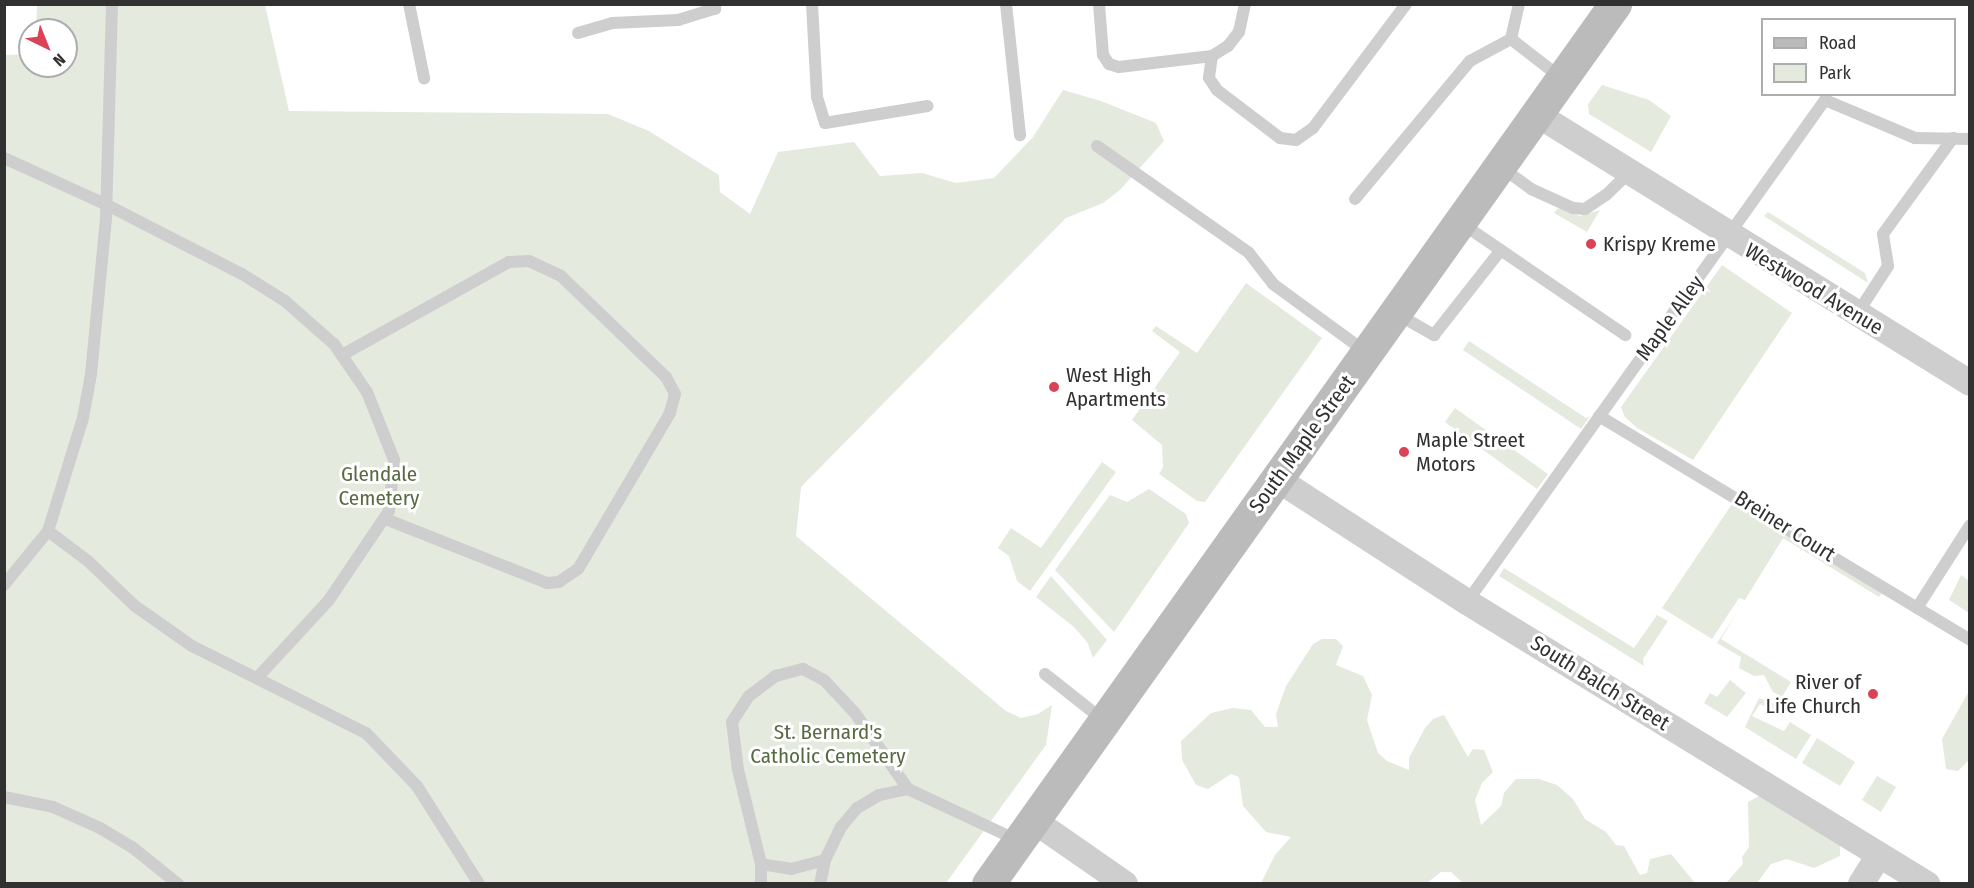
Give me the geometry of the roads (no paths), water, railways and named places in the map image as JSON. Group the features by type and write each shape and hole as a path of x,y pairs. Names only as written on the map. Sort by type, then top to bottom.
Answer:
{"main road":[{"name":"South Maple Street","path":"988,884 1538,116 1615,4"}],"street":[{"name":"Westwood Avenue","path":"1538,116 1729,237 1970,383"},
{"name":"South Balch Street","path":"1277,479 1467,602 1927,884"},
{"path":"1026,830 1125,884"},
{"path":"1861,884 1879,855"}],"lane":[{"path":"4,585 48,531 80,428 91,374 107,205 112,4"},
{"path":"409,4 424,78"},
{"path":"578,33 612,23 678,20 715,9 715,4"},
{"path":"812,4 817,96 825,123 928,106"},
{"path":"1006,4 1020,135"},
{"path":"1099,4 1103,55 1109,64 1119,67 1212,56 1228,46 1239,32 1245,4"},
{"path":"1212,56 1209,78 1217,90 1280,138 1296,140 1313,128 1406,4"},
{"path":"1355,199 1470,61 1510,39 1519,4"},
{"path":"1510,39 1563,79"},
{"name":"Maple Alley","path":"1467,602 1826,100 1915,138 1970,139"},
{"path":"1857,314 1888,266 1883,234 1953,138"},
{"path":"1097,146 1249,253 1273,284 1367,353"},
{"path":"4,158 107,205 242,274 285,301 342,355 367,392 394,460 389,511 328,600 257,678"},
{"path":"1501,167 1531,189 1573,208 1585,209 1606,195 1628,174"},
{"path":"1461,223 1625,335"},
{"path":"1396,313 1434,334 1501,250"},
{"path":"342,355 509,262 529,261 561,276 666,377 675,394 670,413 578,569 560,582 547,584 385,519"},
{"name":"Breiner Court","path":"1599,416 1970,640"},
{"path":"1917,608 1970,525"},
{"path":"48,531 170,632 366,733 417,786 479,884"},
{"path":"761,884 761,864 738,770 732,722 749,696 776,676 803,669 824,680 855,713 908,789"},
{"path":"1045,674 1104,721"},
{"path":"820,884 825,860 841,827 857,808 879,795 908,789 1026,830"},
{"path":"4,797 53,807 100,828 132,847 178,884"},
{"path":"761,864 792,869 825,860"}],"place":[{"name":"Krispy Kreme","path":"1591,244"},
{"name":"West High Apartments","path":"1054,387"},
{"name":"Maple Street Motors","path":"1404,452"},
{"name":"River of Life Church","path":"1873,694"}],"park label":[{"name":"Glendale Cemetery","path":"379,486"},
{"name":"St. Bernard's Catholic Cemetery","path":"828,744"}]}
